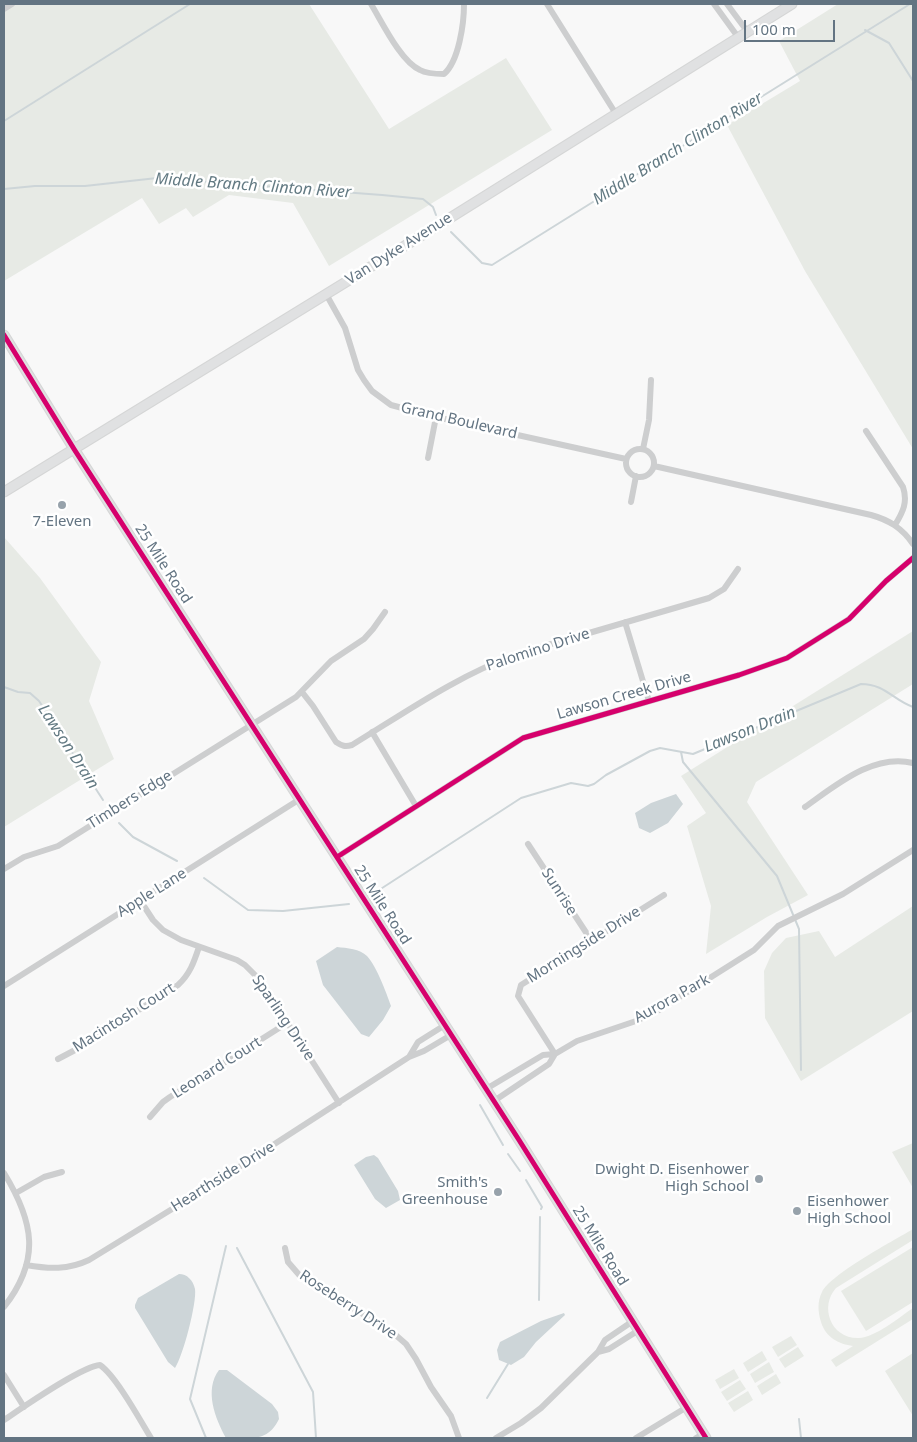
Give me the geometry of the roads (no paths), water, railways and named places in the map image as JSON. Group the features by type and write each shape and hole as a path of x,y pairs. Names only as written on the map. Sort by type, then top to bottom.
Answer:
{"street":[{"path":"4,9 12,4"},
{"path":"371,4 403,56 410,64 421,71 444,74 450,69 453,62 463,26 464,4"},
{"path":"547,4 616,114"},
{"path":"714,4 738,37"},
{"name":"Van Dyke Avenue","path":"4,492 792,4"},
{"path":"722,14 729,6 746,31"},
{"name":"Grand Boulevard","path":"326,294 345,328 358,370 372,391 391,405 436,417 626,459"},
{"name":"25 Mile Road","path":"4,335 74,449 494,1101 687,1407 702,1437"},
{"path":"644,449 649,420 651,380"},
{"path":"428,458 436,417"},
{"path":"866,431 903,487 906,496 905,506 895,525"},
{"path":"644,449 634,450 626,459 627,468 636,476 642,477 648,474 654,466"},
{"path":"644,449 651,456 654,466"},
{"path":"654,466 858,511 885,519 903,532 913,544"},
{"path":"631,502 636,476"},
{"name":"Lawson Creek Drive","path":"337,857 523,738 739,675 787,658 849,619 886,581 913,558"},
{"name":"Palomino Drive","path":"302,692 336,742 342,746 352,745 446,686 490,664 517,654 718,594 729,584 738,569"},
{"name":"Timbers Edge","path":"4,868 24,857 58,846 302,692 331,660 370,634 385,612"},
{"path":"625,622 649,701"},
{"path":"372,732 416,806"},
{"path":"804,807 869,767 894,762 913,763"},
{"name":"Apple Lane","path":"4,986 300,799"},
{"name":"Sunrise","path":"528,844 591,940"},
{"name":"Aurora Park","path":"486,1089 543,1055 555,1054 577,1041 636,1021 659,1010 754,950 778,926 843,894 913,850"},
{"name":"Morningside Drive","path":"555,1054 518,996 521,985 664,895"},
{"name":"Sparling Drive","path":"140,900 163,930 181,940 237,960 260,980 339,1103"},
{"name":"Macintosh Court","path":"58,1059 94,1039 178,985 187,977 199,947"},
{"name":"Leonard Court","path":"150,1117 170,1097 288,1022"},
{"name":"Hearthside Drive","path":"409,1057 418,1042 445,1025"},
{"name":"Hearthside Drive","path":"26,1265 62,1269 76,1266 89,1260 409,1057 424,1051 451,1035"},
{"name":"Aurora Park","path":"494,1101 549,1064 555,1054"},
{"path":"520,1067 528,1079"},
{"path":"16,1193 44,1177 62,1172"},
{"path":"4,1173 16,1193 25,1214 29,1239 26,1265 17,1290 4,1307"},
{"name":"Roseberry Drive","path":"285,1248 288,1262 300,1277 391,1331 406,1344 431,1387 451,1416 459,1438"},
{"path":"496,1438 541,1408 598,1352 605,1340 633,1321"},
{"path":"598,1352 609,1349 638,1330"},
{"path":"4,1420 92,1367 100,1365 106,1370 131,1404 149,1438"},
{"path":"4,1375 24,1407"},
{"path":"636,1438 687,1407"}],"waterway":[{"path":"4,121 190,4"},
{"name":"Middle Branch Clinton River","path":"451,232 482,263 492,265 910,4"},
{"path":"865,30 889,43 913,81"},
{"name":"Middle Branch Clinton River","path":"4,189 35,186 85,186 157,178 423,199 433,207 436,215"},
{"name":"Lawson Drain","path":"376,892 521,798 571,783 588,786 594,784 606,775 650,751 660,748 693,754 861,684 883,689 913,707"},
{"name":"Lawson Drain","path":"4,687 18,692 30,693 39,701 103,800"},
{"path":"681,752 683,762 777,876 799,929 801,1070"},
{"name":"Lawson Drain","path":"119,823 133,837 177,861"},
{"name":"Lawson Drain","path":"204,878 248,910 283,911 349,904"},
{"path":"480,1105 503,1145"},
{"path":"508,1154 520,1171"},
{"path":"526,1180 542,1207 541,1209"},
{"path":"539,1300 540,1217"},
{"path":"206,1438 190,1399 226,1246"},
{"path":"237,1248 313,1392 316,1438"},
{"path":"487,1398 508,1364"},
{"path":"799,1419 801,1438"}],"place":[{"name":"7-Eleven","path":"62,505"},
{"name":"Dwight D. Eisenhower High School","path":"759,1179"},
{"name":"Smith's Greenhouse","path":"498,1192"},
{"name":"Eisenhower High School","path":"797,1211"}]}
